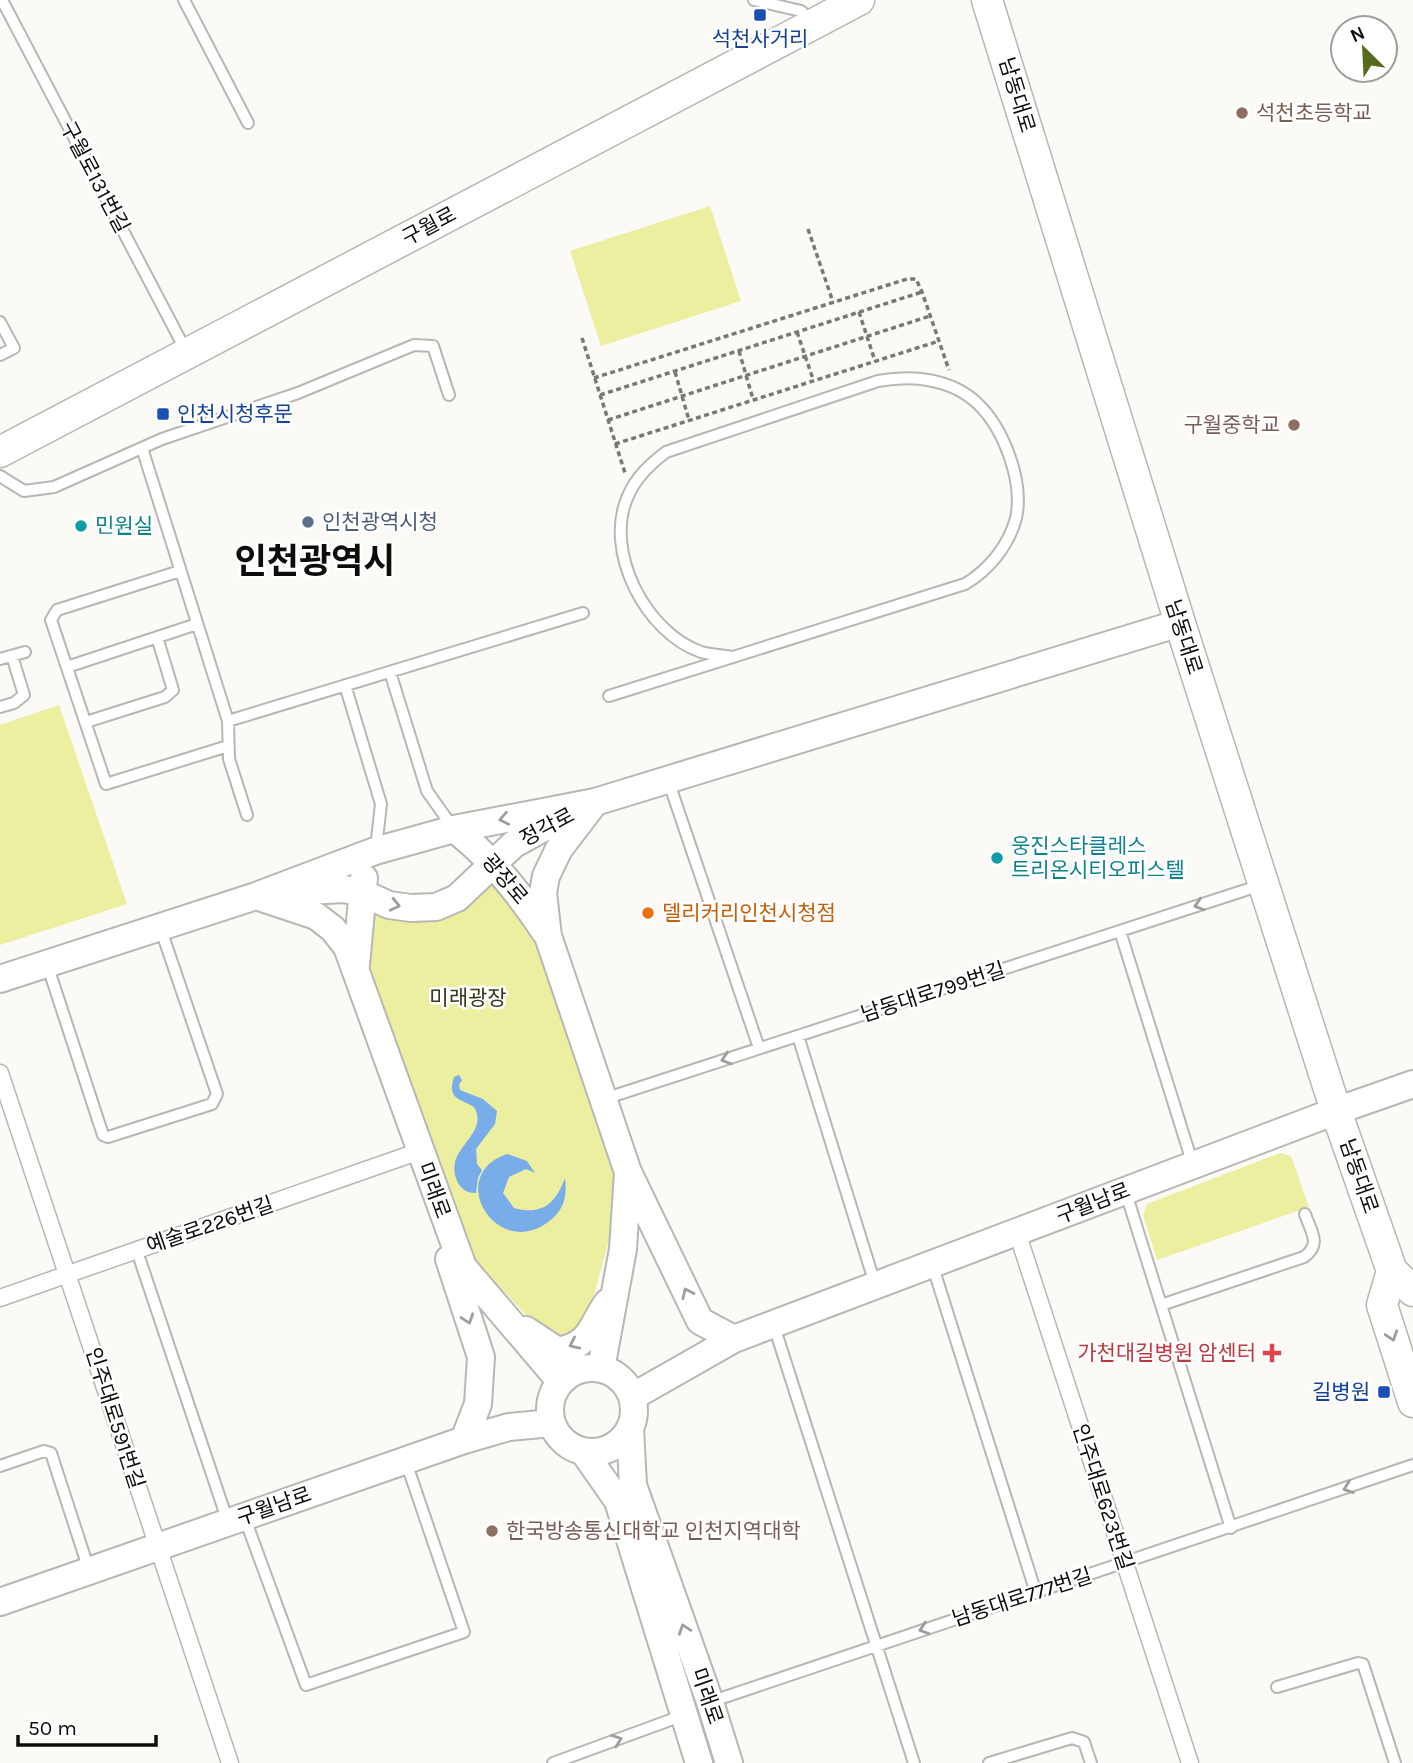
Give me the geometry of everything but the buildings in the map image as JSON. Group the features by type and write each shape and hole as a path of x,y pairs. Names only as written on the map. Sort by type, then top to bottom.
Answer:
{"main road":[{"name":"구월로","path":"0,452 859,0"},
{"name":"남동대로","path":"987,0 1180,623 1336,1111 1402,1281 1382,1304 1413,1402"}],"street":[{"path":"734,1339 700,1321 628,1172 548,936 543,893 546,876 559,849 595,802 1180,623"},
{"name":"정각로","path":"0,979 256,896 375,851 454,829 595,802"},
{"name":"정각로","path":"256,896 311,889 344,889 363,893 389,905 436,907 457,898 514,844 595,802"},
{"name":"광장로","path":"454,829 476,845 493,863 548,936"},
{"path":"355,970 365,876 375,851"},
{"name":"미래로","path":"256,896 316,916 333,929 347,947 463,1267 561,1382"},
{"name":"인주대로591번길","path":"0,1073 230,1763"},
{"name":"구월남로","path":"632,1397 734,1339 1413,1084"},
{"name":"예술로226번길","path":"0,1298 420,1151"},
{"path":"601,1369 622,1249 628,1172"},
{"path":"448,1230 446,1249 481,1357 478,1404 464,1440"},
{"name":"인주대로623번길","path":"1017,1232 1189,1763"},
{"path":"507,1320 558,1351 574,1347 584,1341 615,1292"},
{"path":"601,1369 620,1379 632,1397 634,1408 630,1429 624,1438 605,1450 583,1451 564,1441 552,1423 551,1401 561,1382 579,1370 601,1369"},
{"name":"구월남로","path":"0,1602 464,1440 509,1427 552,1423"},
{"name":"미래로","path":"630,1429 633,1485 729,1763"},
{"name":"미래로","path":"583,1451 618,1501 699,1763"}],"lane":[{"name":"구월로131번길","path":"2,0 187,354"},
{"path":"184,0 248,124"},
{"path":"754,0 801,11 814,24"},
{"path":"0,321 14,348 0,355"},
{"path":"0,476 24,491 54,487 201,424 298,393 414,345 433,346 449,395"},
{"path":"609,696 733,657 965,584 977,578 995,559 1007,539 1016,518 1017,498 1013,469 1003,437 978,404 955,389 926,379 900,377 878,381 666,452 639,477 631,491 622,519 622,547 631,579 645,607 661,626 680,641 702,652 733,657"},
{"path":"142,448 228,721 229,759 247,815"},
{"path":"180,571 57,610 51,620 106,784 228,746"},
{"path":"228,721 583,613"},
{"path":"67,667 197,624"},
{"path":"86,722 165,697 173,690 157,637"},
{"path":"0,659 25,652"},
{"path":"0,707 24,695 12,656"},
{"path":"390,672 427,791 454,829"},
{"path":"345,685 381,804 375,851"},
{"path":"668,780 759,1048"},
{"name":"남동대로799번길","path":"602,1099 1264,884"},
{"path":"47,964 103,1135 108,1138 212,1104 217,1094 160,927"},
{"path":"1120,931 1193,1165"},
{"path":"798,1035 875,1285"},
{"path":"1125,1190 1231,1528"},
{"path":"1161,1305 1304,1257 1312,1251 1315,1242 1305,1214"},
{"path":"140,1260 236,1519 306,1685 464,1632 405,1460"},
{"path":"932,1264 1036,1592"},
{"path":"773,1324 914,1763"},
{"path":"0,1466 44,1451 51,1453 89,1570"},
{"name":"남동대로777번길","path":"710,1702 1413,1465"},
{"path":"1278,1687 1358,1662 1363,1664 1395,1763"},
{"path":"553,1763 684,1715"},
{"path":"989,1763 1072,1738 1084,1742 1091,1763"}],"path":[{"path":"808,229 833,302"},
{"path":"594,378 907,279 916,279 955,389"},
{"path":"600,395 922,292"},
{"path":"859,312 875,361"},
{"path":"608,420 930,316"},
{"path":"797,332 814,380"},
{"path":"582,338 631,491"},
{"path":"615,444 939,341"},
{"path":"739,351 753,399"},
{"path":"674,372 689,420"}],"green space":[{"path":"710,206 741,301 601,346 570,251"},
{"path":"59,705 127,904 0,945 0,725"},
{"name":"미래광장","path":"493,863 548,936 628,1172 585,1327 569,1337 551,1337 525,1314 448,1230 356,970 363,893 436,907"},
{"path":"1280,1153 1291,1156 1309,1207 1157,1260 1143,1215 1147,1204"}],"water":[{"path":"459,1075 462,1080 460,1090 483,1099 497,1111 495,1124 476,1149 477,1164 482,1170 476,1193 462,1188 455,1173 458,1155 477,1122 474,1107 453,1094 454,1077"},
{"path":"507,1154 527,1161 535,1173 526,1169 509,1177 503,1193 514,1208 533,1210 547,1205 557,1194 565,1178 563,1205 553,1218 533,1230 514,1231 498,1225 486,1212 479,1197 479,1180 488,1165"}],"place":[{"name":"석천사거리","path":"760,15"},
{"name":"석천초등학교","path":"1242,113"},
{"name":"인천시청후문","path":"163,414"},
{"name":"구월중학교","path":"1294,425"},
{"name":"인천광역시청","path":"308,522"},
{"name":"민원실","path":"81,526"},
{"name":"웅진스타클레스 트리온시티오피스텔","path":"997,858"},
{"name":"델리커리인천시청점","path":"648,913"},
{"name":"가천대길병원 암센터","path":"1272,1353"},
{"name":"길병원","path":"1384,1392"},
{"name":"한국방송통신대학교 인천지역대학","path":"492,1531"}],"district":[{"name":"인천광역시","path":"315,561"}]}
